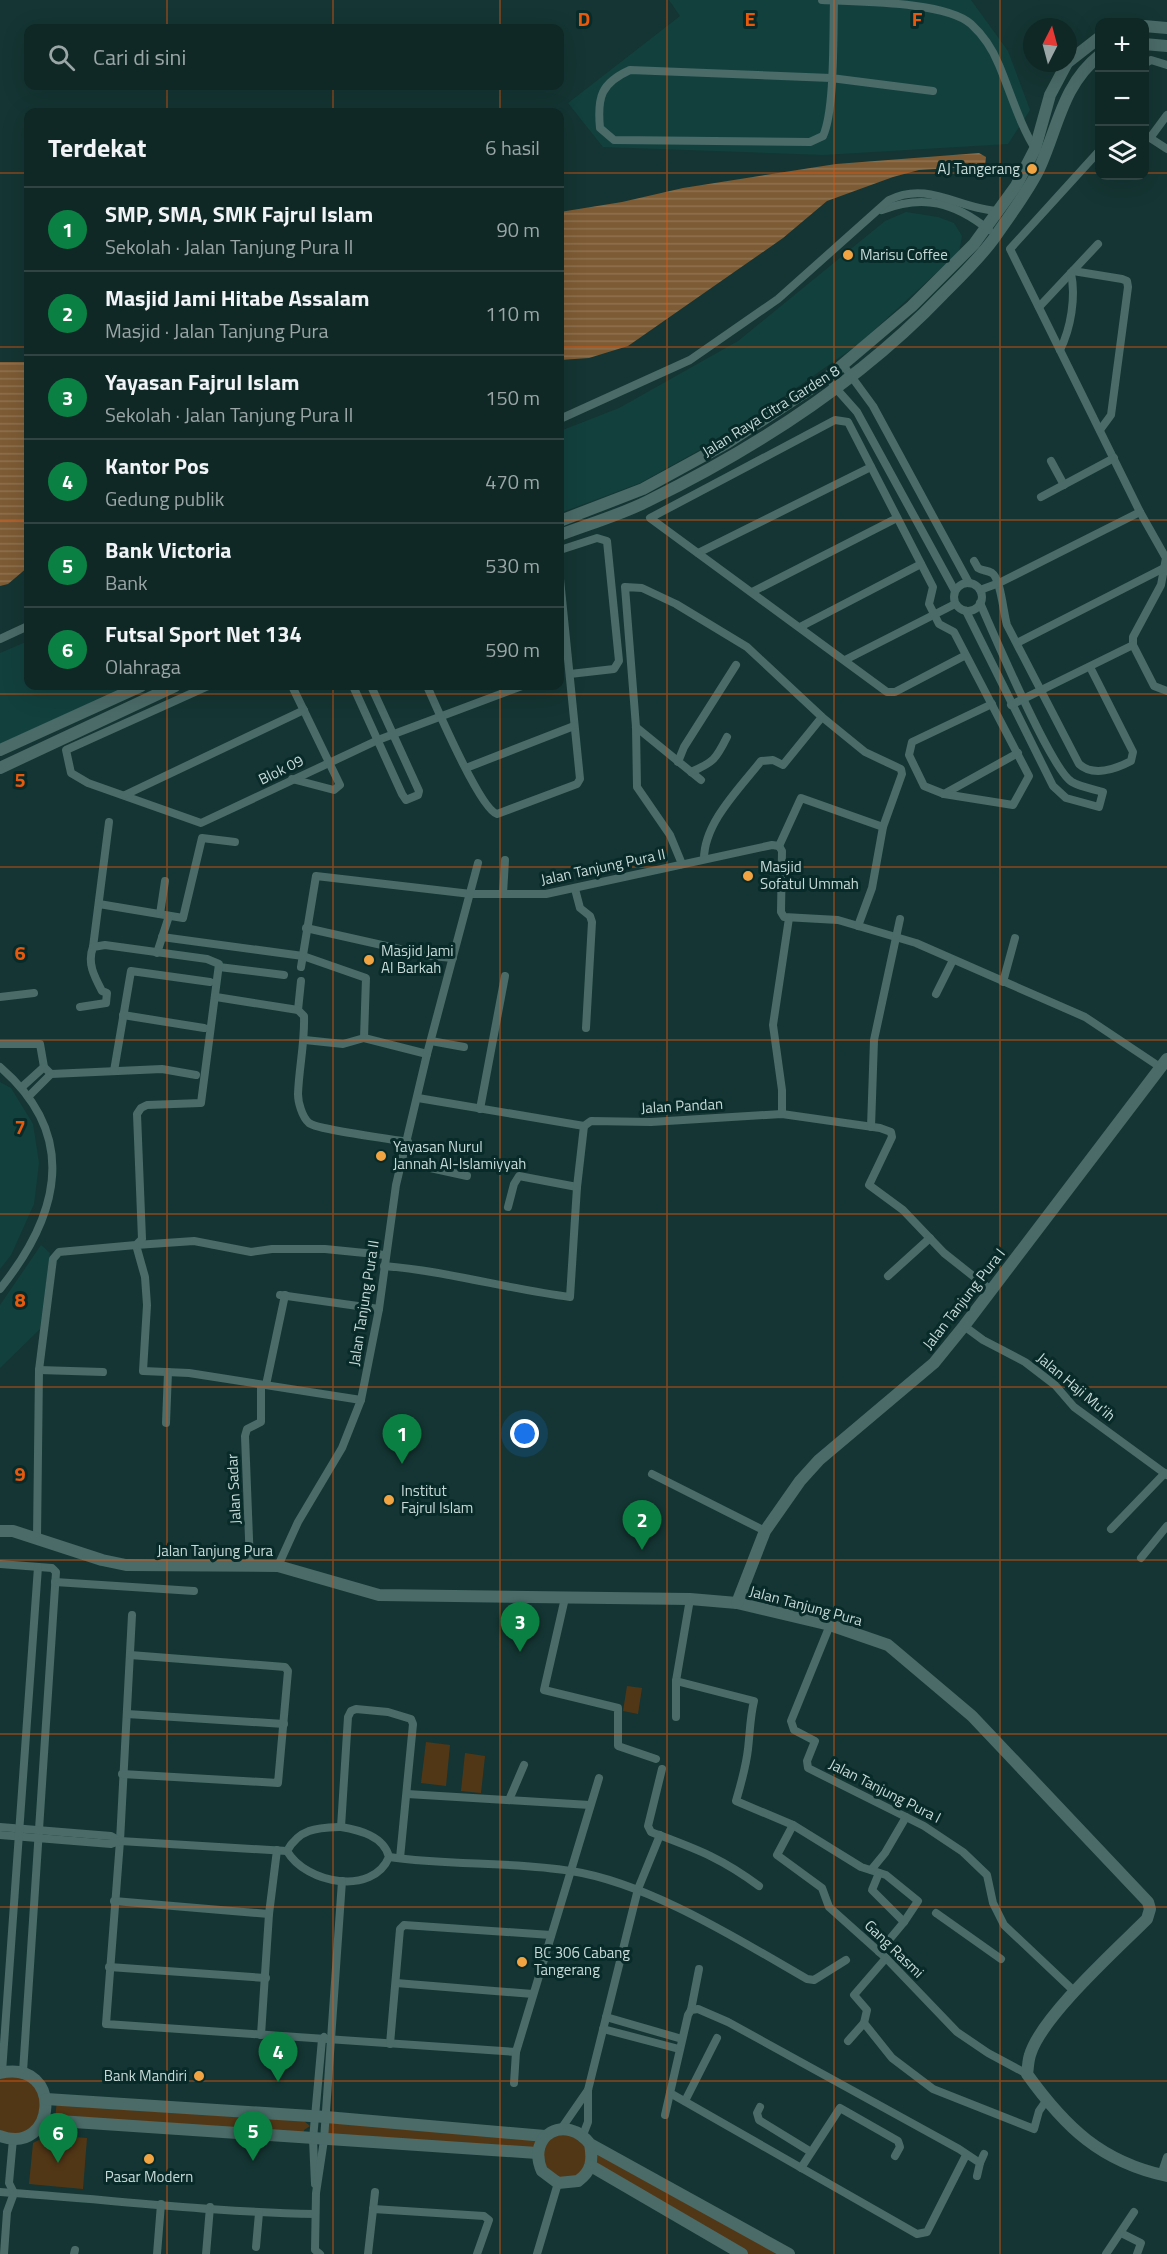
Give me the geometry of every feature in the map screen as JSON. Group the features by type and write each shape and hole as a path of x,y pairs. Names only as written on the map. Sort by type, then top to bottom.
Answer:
{"street":[{"path":"822,0 930,8 948,12 969,22 984,38 997,60 1039,152"},
{"path":"834,1 831,78 827,127 823,136 810,142 614,140 600,128 598,108 603,91 614,78 630,70 831,78 933,91"},
{"path":"1149,26 1167,28"},
{"name":"Jalan Raya Citra Garden 8","path":"1077,54 1095,40"},
{"path":"1149,44 1167,46"},
{"name":"Jalan Raya Citra Garden 8","path":"564,533 648,501 734,454 837,389 911,328 985,252 999,211 1039,152 1073,83 1095,60"},
{"path":"1149,62 1167,65"},
{"name":"Jalan Raya Citra Garden 8","path":"564,519 643,489 727,442 826,378 912,306 991,232 1031,184 1050,95 1062,72"},
{"path":"1149,134 1167,115"},
{"path":"1149,137 1167,149"},
{"path":"1095,156 1010,249 1140,512 1166,558 1161,585 1133,637 1133,645 1154,686 1167,691"},
{"path":"564,417 690,360 778,299 889,200 903,194 918,192 942,195 982,211 999,211"},
{"path":"878,211 917,200 935,202 962,212 991,232"},
{"path":"1039,307 1098,244"},
{"path":"1060,350 1066,338 1074,286 1072,272"},
{"path":"1072,272 1127,281 1111,415 1100,430"},
{"path":"843,365 873,406 969,583 980,590 999,584 1140,512"},
{"path":"826,378 857,412 955,591 955,604"},
{"path":"966,655 890,693 650,518 839,419 848,422 933,587 929,604 939,624 953,630 1018,753 1029,776 1013,805 944,794 924,786 909,755 908,747 912,742 992,704"},
{"path":"1041,497 1114,458"},
{"path":"1051,461 1064,485"},
{"path":"698,553 871,467"},
{"path":"752,592 897,518"},
{"path":"564,549 597,538 607,541 619,660 614,669 564,672"},
{"path":"975,561 978,568 994,574 999,584 1001,606 1017,643 1079,764 1084,769 1112,771 1131,761 1133,752 1090,667"},
{"path":"800,627 921,564"},
{"path":"1017,643 1164,568"},
{"path":"955,591 961,585 969,583"},
{"path":"682,864 670,835 637,787 636,727 625,587 642,588 676,604 747,647 822,717 865,752 901,769 902,774 883,827 872,888 858,926"},
{"path":"955,604 966,611 1053,786 1066,798 1099,807 1103,792 1072,782 1065,776 1024,699 980,603 980,590"},
{"path":"966,611 974,609 980,603"},
{"path":"845,660 955,604"},
{"path":"0,639 24,629"},
{"path":"429,690 466,768 490,811 497,814 577,784 579,779 570,671 564,631"},
{"path":"1011,705 1133,645"},
{"path":"678,762 684,747 736,665"},
{"path":"0,750 132,690"},
{"path":"0,768 153,690"},
{"path":"199,690 66,750 71,773 125,795 304,710"},
{"name":"Blok 09","path":"125,795 201,823 328,762 294,690"},
{"path":"355,690 402,795 405,800 410,800 418,795 419,791 373,690"},
{"path":"291,779 339,789 340,785 328,762 440,715 511,690"},
{"path":"704,859 706,840 714,821 760,761 773,760 783,765 822,717"},
{"path":"466,768 574,726"},
{"path":"636,727 701,780"},
{"path":"691,772 711,763 717,757 727,736"},
{"path":"944,794 1018,753"},
{"path":"883,827 801,798 779,846 782,851 780,912 789,918 838,920 916,944 1085,1017 1164,1063"},
{"path":"80,1007 106,1003 107,998 107,993 102,990 93,972 90,955 110,822"},
{"path":"99,904 185,916 202,838 235,842"},
{"name":"Jalan Tanjung Pura II","path":"279,1566 298,1522 342,1448 361,1400 379,1309 385,1255 403,1162 430,1041 471,894 546,894 704,859 772,845 779,846"},
{"path":"503,894 505,860"},
{"path":"301,967 316,876 471,894 478,862"},
{"path":"157,953 165,915 165,881"},
{"path":"781,883 805,882"},
{"path":"575,889 580,908 590,915 592,922 586,1028"},
{"path":"782,1114 782,1090 773,1025 789,918"},
{"path":"900,920 873,1050 871,1127 891,1132 892,1137 869,1185 903,1210 944,1253 992,1291"},
{"path":"306,928 431,956 453,958"},
{"path":"162,936 303,956 366,978 364,1038"},
{"path":"1003,982 1015,938"},
{"path":"136,1245 142,1239 137,1114 147,1105 201,1103 222,944"},
{"path":"93,947 105,945 207,959 219,966 284,975"},
{"path":"936,994 953,960"},
{"path":"114,1071 130,971 210,982"},
{"path":"480,1109 505,976"},
{"path":"298,1010 301,981"},
{"path":"0,997 34,993"},
{"path":"216,997 298,1010 304,1016 305,1040 298,1097 307,1121 311,1125 408,1143"},
{"path":"123,1016 204,1028"},
{"path":"305,1040 344,1044 364,1038 427,1054"},
{"path":"430,1041 465,1047"},
{"path":"0,1044 40,1044 44,1067 51,1074"},
{"name":"Jalan Tanjung Pura I","path":"737,1604 765,1531 800,1482 819,1460 934,1363 992,1291 1164,1063"},
{"path":"0,1066 29,1096 49,1136 53,1167 45,1213 28,1247 0,1288"},
{"path":"22,1087 44,1067"},
{"path":"29,1096 51,1074 162,1069 195,1075"},
{"name":"Jalan Pandan","path":"418,1098 585,1126 591,1121 651,1122 782,1114 871,1127"},
{"path":"384,1266 430,1270 473,1281 570,1297 577,1187 585,1126"},
{"path":"403,1162 467,1176"},
{"path":"508,1207 514,1184 519,1176 577,1187"},
{"path":"888,1276 930,1238"},
{"path":"37,1538 39,1370 56,1253 194,1241 251,1252 272,1249 325,1249 385,1255"},
{"path":"136,1245 145,1277 147,1305 142,1369 361,1400"},
{"path":"263,1385 283,1295 379,1309"},
{"name":"Jalan Haji Mu'ih","path":"964,1326 983,1340 1025,1362 1055,1385 1074,1407 1166,1474"},
{"path":"39,1370 103,1372"},
{"path":"166,1424 168,1372"},
{"name":"Jalan Sadar","path":"250,1564 244,1436 247,1429 261,1422 263,1385"},
{"path":"652,1474 701,1496 765,1531"},
{"path":"1111,1529 1166,1474"},
{"path":"1141,1558 1167,1526"},
{"name":"Jalan Tanjung Pura","path":"0,1531 13,1531 102,1560 126,1565 172,1567 250,1564 279,1566 379,1595 690,1599 737,1604 830,1625 888,1645 972,1716 1148,1902 1150,1909 1147,1919 1075,1992 1042,2031 1030,2055 1028,2074"},
{"path":"0,1564 55,1569 40,1835 23,2072"},
{"path":"0,2136 13,2139 33,2133 44,2120 46,2099 38,2082 23,2072 1,2073 21,1833 38,1567"},
{"path":"55,1582 194,1591"},
{"path":"565,1598 544,1690 618,1708 618,1746 656,1759"},
{"path":"676,1717 676,1681 690,1599"},
{"path":"132,1615 120,1840 104,2022 108,2026 516,2052"},
{"name":"Jalan Tanjung Pura I","path":"830,1625 791,1721 794,1730 815,1741 807,1761 808,1768 906,1817 963,1852 987,1875 993,1903 1004,1925 1075,1992"},
{"path":"122,1774 276,1785 279,1781 288,1671 285,1667 130,1655"},
{"path":"676,1681 754,1701 748,1725 744,1774 736,1801 793,1825 875,1872 886,1875 918,1901 854,1995 867,2010 864,2023 848,2041"},
{"path":"341,1827 348,1717 351,1711 356,1709 388,1713 413,1721 407,1794 403,1803 400,1858"},
{"path":"126,1714 284,1724"},
{"path":"509,1800 524,1765"},
{"path":"662,1770 648,1826 651,1832 699,1849 729,1864 759,1887"},
{"path":"514,2083 516,2052 599,1778"},
{"path":"407,1794 590,1805"},
{"path":"904,1922 872,1890 875,1872 906,1817"},
{"name":"Gang Rasmi","path":"793,1825 777,1855 822,1888 829,1907 883,1955 957,2031 988,2053 1028,2074"},
{"path":"0,1827 40,1835 111,1836 120,1840 287,1851 303,1870 318,1877 342,1881 372,1874 382,1869 389,1857 387,1850 369,1835 341,1827 308,1830 293,1840 287,1851"},
{"path":"0,1835 21,1833"},
{"path":"545,2136 537,2153 542,2171 558,2182 578,2181 591,2166 593,2157 587,2140 588,2090 638,1889 660,1836"},
{"path":"261,2035 269,1914 277,1850"},
{"path":"389,1857 571,1871 638,1889 807,1979 814,1980 846,1960"},
{"path":"320,2254 315,2250 319,2140 326,2039 331,2030 342,1881"},
{"path":"114,1902 269,1914"},
{"path":"936,1913 1001,1959"},
{"path":"390,2044 400,1929 404,1925 551,1935"},
{"path":"109,1967 266,1978"},
{"path":"665,2115 680,2059 679,2049 691,2010 699,1969"},
{"path":"396,1983 533,1994"},
{"path":"691,2010 698,2008 728,2022 980,2163"},
{"path":"606,2017 682,2039"},
{"path":"864,2023 892,2058 933,2089 1034,2129 1039,2112 1046,2101"},
{"path":"603,2029 679,2049"},
{"path":"685,2101 717,2038"},
{"path":"1028,2074 1046,2101 1074,2132 1100,2150 1144,2171 1164,2175 1167,2157"},
{"path":"46,2099 321,2116 545,2136 561,2128 588,2090"},
{"path":"670,2093 917,2234 927,2232 966,2155"},
{"path":"801,2168 841,2106 898,2141 900,2147 895,2156"},
{"path":"760,2107 757,2113 759,2120 811,2152"},
{"path":"44,2120 537,2153"},
{"path":"561,2128 572,2129 587,2140 789,2254"},
{"path":"4,2254 7,2211 14,2193 9,2183 13,2139"},
{"path":"977,2176 984,2154"},
{"path":"591,2166 742,2254"},
{"path":"537,2254 558,2182"},
{"path":"1,2192 9,2183"},
{"path":"1,2192 210,2207 259,2213 315,2214"},
{"path":"1,2192 7,2211"},
{"path":"368,2254 375,2192"},
{"path":"157,2254 161,2204"},
{"path":"206,2254 210,2207"},
{"path":"373,2209 484,2216 489,2220 477,2254"},
{"path":"1106,2254 1134,2212"},
{"path":"256,2247 259,2213"},
{"path":"1121,2234 1141,2243 1137,2254"}],"shaded area":[{"path":"669,0 971,0 1008,51 1030,110 1008,144 823,155 603,147 568,103 680,16"},
{"path":"979,153 986,157 985,166 919,170 827,201 783,238 628,346 589,358 564,360 564,211 622,202 683,188 836,164"},
{"path":"906,212 938,217 954,223 962,236 959,252 860,343 739,428 640,483 564,512 564,429 619,408 738,341 885,221"},
{"path":"0,362 24,362 24,570 8,584 0,586"},
{"path":"24,643 24,690 119,690 0,744 0,653"},
{"path":"0,1082 11,1088 33,1124 39,1163 34,1204 11,1255 0,1269"},
{"path":"41,1245 50,1253 40,1329 0,1368 0,1305"},
{"path":"627,1686 642,1688 638,1714 623,1711"},
{"path":"426,1742 450,1745 446,1786 421,1783"},
{"path":"465,1753 485,1756 481,1793 461,1791"},
{"path":"23,2072 46,2099 33,2133 0,2136 0,2073"},
{"path":"57,2100 304,2121 310,2126 304,2130 303,2139 55,2120"},
{"path":"326,2117 517,2133 561,2129 789,2254 742,2254 591,2166 584,2176 558,2183 537,2153 324,2140"},
{"path":"49,2135 87,2138 83,2189 29,2184 33,2143"}],"place":[{"name":"AJ Tangerang","path":"1032,169"},
{"name":"Marisu Coffee","path":"848,255"},
{"name":"Masjid Sofatul Ummah","path":"748,876"},
{"name":"Masjid Jami Al Barkah","path":"369,960"},
{"name":"Yayasan Nurul Jannah Al-Islamiyyah","path":"381,1156"},
{"name":"SMP, SMA, SMK Fajrul Islam","path":"402,1464"},
{"name":"Institut Fajrul Islam","path":"389,1500"},
{"name":"Masjid Jami Hitabe Assalam","path":"642,1550"},
{"name":"Yayasan Fajrul Islam","path":"520,1652"},
{"name":"BC 306 Cabang Tangerang","path":"522,1962"},
{"name":"Bank Mandiri","path":"199,2076"},
{"name":"Kantor Pos","path":"278,2082"},
{"name":"Pasar Modern","path":"149,2159"},
{"name":"Bank Victoria","path":"253,2161"},
{"name":"Futsal Sport Net 134","path":"58,2163"}]}
